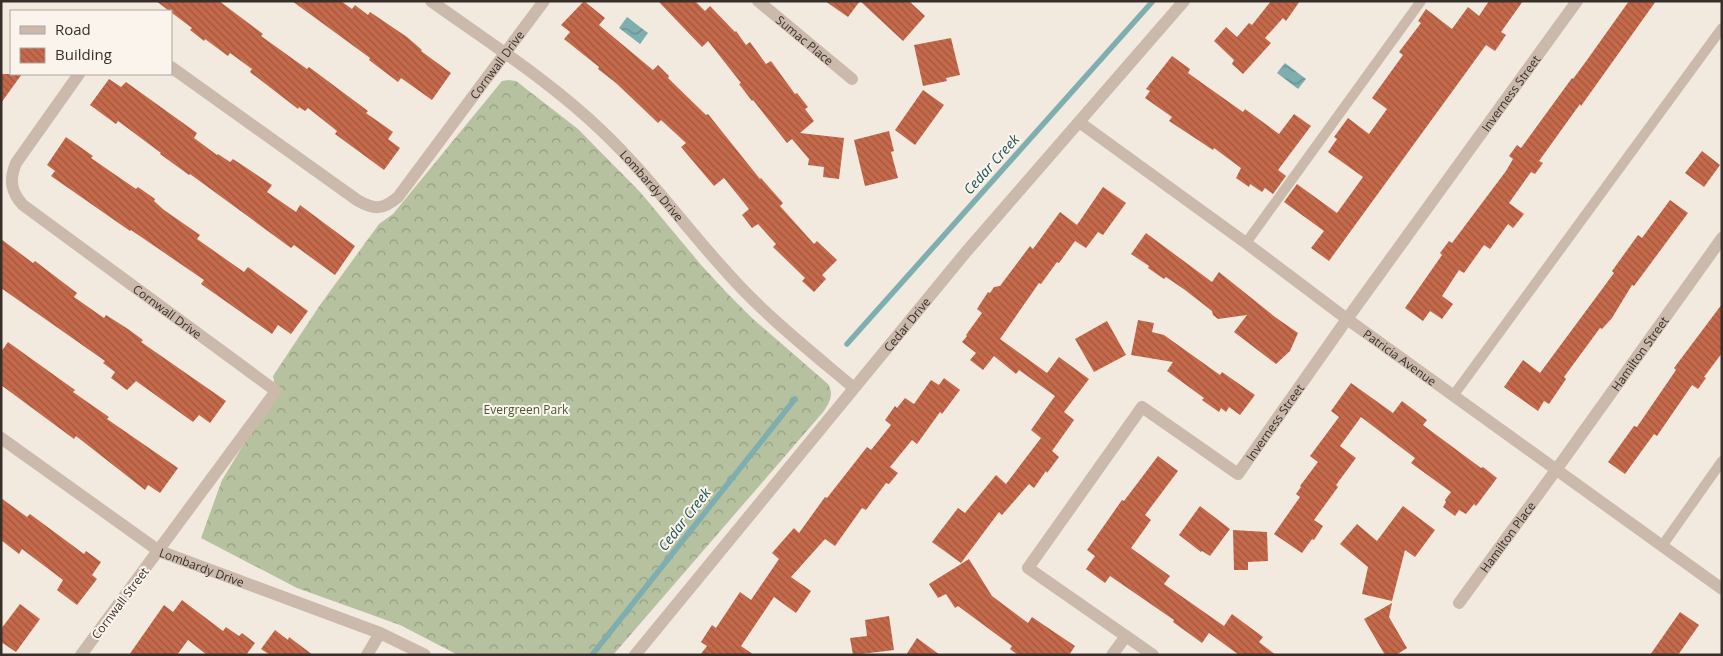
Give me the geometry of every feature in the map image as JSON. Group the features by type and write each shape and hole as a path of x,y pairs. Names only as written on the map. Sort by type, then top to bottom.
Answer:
{"street":[{"name":"Lombardy Drive","path":"431,1 567,100 603,132 647,178 738,285 766,312 854,388"},
{"name":"Cornwall Drive","path":"172,68 357,200 367,206 375,207 390,203 398,197 544,1"},
{"name":"Sumac Place","path":"758,1 852,78"},
{"name":"Cedar Drive","path":"635,655 966,252 1184,1"},
{"name":"Inverness Street","path":"1126,636 1028,568 1142,407 1238,474 1347,319 1577,1"},
{"name":"Cornwall Drive","path":"77,75 16,163 11,178 13,192 24,205 276,391 159,551"},
{"name":"Patricia Avenue","path":"1079,122 1453,396 1722,589"},
{"name":"Hamilton Street","path":"1556,470 1722,238"},
{"name":"Lombardy Drive","path":"1,438 159,551 380,633 425,655"},
{"name":"Hamilton Place","path":"1459,603 1556,470"},
{"name":"Cornwall Street","path":"81,655 159,551"},
{"path":"367,655 380,633"},
{"path":"1112,655 1126,636 1153,655"}],"lane":[{"path":"1246,243 1421,1"},
{"path":"1453,396 1722,28"},
{"path":"1662,546 1722,461"}],"green space":[{"name":"Evergreen Park","path":"502,81 516,81 578,129 641,193 727,293 753,319 828,384 831,391 824,411 613,655 458,655 400,625 297,588 201,538 222,480 276,391 273,376 320,305 379,224 393,214"}],"water":[{"path":"627,17 648,33 640,44 619,28"},
{"path":"1285,63 1306,79 1298,89 1277,73"}],"building":[{"path":"156,1 219,1 263,34 261,36 307,69 309,67 368,111 366,113 393,132 388,139 400,148 384,170 335,134 337,131 308,108 305,111 299,107 298,109 250,72 252,69 230,53 228,56 205,39 204,41 190,30 192,28 172,13 172,10 168,10"},
{"path":"292,1 341,1 352,9 355,5 368,15 370,12 407,37 421,51 451,73 432,100 401,78 398,82 369,60 370,58"},
{"path":"584,1 605,18 599,25 653,70 658,65 669,76 668,78 706,115 708,114 760,179 783,203 780,206 814,244 817,241 837,260 822,275 826,279 814,292 802,281 805,278 773,247 776,244 758,224 752,228 742,215 749,209 724,178 714,186 681,147 686,143 661,120 658,123 616,83 598,69 599,67 564,39 570,32 561,25"},
{"path":"658,1 695,1 705,11 710,6 736,31 746,45 750,42 766,64 771,61 795,94 797,93 808,107 805,109 814,121 800,133 844,138 839,179 823,177 824,167 808,165 809,159 792,139 787,143 752,101 739,84 741,83 708,41 702,47"},
{"path":"825,1 860,1 848,17"},
{"path":"860,1 909,1 925,16 903,41"},
{"path":"1271,1 1300,1 1286,21 1283,18 1265,38 1271,43 1243,74 1232,64 1234,60 1214,41 1226,27 1237,37 1249,23 1252,25"},
{"path":"1489,1 1523,1 1501,32 1506,35 1495,51 1486,45 1329,261 1311,248 1324,231 1284,202 1297,184 1337,213 1363,177 1328,152 1337,139 1334,137 1348,118 1369,134 1387,109 1372,98 1403,55 1399,52 1421,23 1418,21 1426,9 1452,29 1468,7 1479,16"},
{"path":"1629,1 1656,1 1539,161 1543,163 1535,174 1531,172 1509,203 1524,214 1513,228 1508,224 1490,249 1484,245 1464,273 1459,270 1442,296 1453,304 1442,319 1430,311 1423,321 1405,308 1442,255 1440,253 1449,241 1452,243 1506,171 1513,159 1509,156 1517,145 1521,148"},
{"path":"951,38 960,75 946,78 947,81 923,86 914,45"},
{"path":"1172,56 1190,69 1188,73 1243,112 1245,109 1279,134 1294,114 1311,126 1278,170 1286,176 1273,194 1265,188 1262,192 1250,184 1249,187 1236,178 1241,168 1214,148 1213,150 1169,121 1172,117 1145,98 1150,91 1146,89"},
{"path":"1,74 21,75 1,103"},
{"path":"109,79 121,87 126,82 197,133 194,138 217,155 230,162 233,159 272,185 267,192 296,212 300,205 355,246 335,275 294,245 291,248 160,154 118,121 116,124 90,105"},
{"path":"923,90 944,105 915,145 895,130"},
{"path":"889,131 894,151 891,152 898,178 865,186 854,140"},
{"path":"66,137 93,156 91,158 136,189 138,187 155,199 154,201 164,210 200,235 197,239 244,272 248,267 308,311 291,334 278,325 272,334 201,284 204,280 51,176 55,171 47,165"},
{"path":"1702,151 1720,165 1704,187 1685,173"},
{"path":"1103,187 1126,203 1103,235 1098,232 1086,248 1075,241 1041,284 1039,283 1000,339 1047,373 1059,357 1089,379 1064,412 1074,420 1052,451 1059,457 1047,473 1046,471 1034,488 1029,484 1002,515 999,512 961,563 932,542 958,508 965,513 996,475 1006,484 1041,438 1031,430 1055,396 1019,370 1016,374 994,356 983,370 970,360 976,353 962,342 982,313 977,309 988,292 990,293 994,287 1000,286 1030,246 1033,249 1060,212 1077,225"},
{"path":"1670,200 1688,213 1634,286 1632,285 1612,318 1602,329 1600,328 1564,377 1566,379 1549,404 1544,401 1538,411 1504,387 1523,360 1540,373 1614,273 1612,271 1638,235 1642,238"},
{"path":"1146,233 1212,282 1219,272 1298,333 1290,351 1276,364 1234,332 1247,315 1218,319 1213,315 1212,311 1185,290 1148,268 1149,266 1131,254"},
{"path":"1,239 33,263 35,261 77,293 74,297 104,318 106,315 128,329 143,340 141,342 226,401 210,423 199,415 193,422 136,381 127,390 111,378 115,372 103,363 105,361 1,288"},
{"path":"1722,304 1722,353 1704,377 1706,378 1698,389 1692,385 1657,436 1654,434 1625,474 1608,462 1634,426 1637,427 1676,370 1674,368"},
{"path":"1138,320 1154,323 1152,332 1164,335 1220,375 1222,372 1255,395 1240,415 1229,407 1226,412 1221,408 1219,412 1202,400 1204,398 1167,371 1173,362 1131,355"},
{"path":"1107,321 1126,355 1094,372 1075,339"},
{"path":"8,342 75,390 73,392 109,417 107,419 178,468 160,493 148,485 145,490 76,436 74,439 1,385 1,352"},
{"path":"944,378 960,390 942,414 940,412 917,444 912,440 890,467 898,473 889,484 886,483 866,510 862,508 835,546 825,539 791,577 811,591 796,613 774,597 741,646 754,655 700,655 707,646 701,642 712,625 716,628 740,592 751,600 779,559 772,553 794,528 799,533 825,497 827,498 867,447 871,450 891,425 885,420 895,406 897,408 905,398 914,404 931,380 939,385"},
{"path":"1351,383 1393,413 1402,401 1427,420 1423,425 1497,478 1476,506 1474,504 1466,514 1459,510 1455,516 1443,507 1446,502 1445,500 1451,492 1411,463 1415,458 1361,417 1340,446 1356,458 1314,520 1323,526 1302,553 1274,534 1300,497 1296,494 1300,486 1318,462 1310,456 1339,417 1331,411"},
{"path":"1158,456 1178,471 1145,515 1151,520 1131,548 1170,576 1164,584 1224,626 1232,614 1263,637 1259,642 1276,655 1239,655 1209,633 1202,643 1173,622 1174,620 1110,576 1105,583 1086,569 1095,556 1087,550 1122,500 1124,501"},
{"path":"1,498 27,517 30,514 84,554 86,551 101,562 92,575 97,579 77,605 57,590 63,580 22,549 19,554 1,540"},
{"path":"1200,506 1230,529 1210,556 1201,552 1179,535"},
{"path":"1403,506 1435,530 1415,557 1405,550 1392,601 1362,594 1368,567 1340,544 1357,524 1377,541"},
{"path":"1233,530 1267,532 1268,561 1248,562 1248,570 1234,570"},
{"path":"969,559 992,596 1028,623 1032,617 1075,646 1069,655 1018,655 1010,649 1012,646 958,606 955,608 946,594 938,598 929,584"},
{"path":"182,600 223,631 226,627 239,636 242,633 255,643 246,655 207,655 188,640 177,655 129,655 164,605 173,612"},
{"path":"1392,603 1389,617 1407,648 1396,655 1385,655 1364,619"},
{"path":"20,604 40,619 16,652 1,642 1,629"},
{"path":"1680,612 1699,625 1678,655 1650,655"},
{"path":"889,616 894,650 853,655 850,638 867,636 865,620"},
{"path":"275,630 288,640 289,637 313,655 270,655 261,649"},
{"path":"917,638 940,655 906,655"}],"waterway":[{"name":"Cedar Creek","path":"847,344 1153,1"},
{"name":"Cedar Creek","path":"592,655 795,399"}]}
